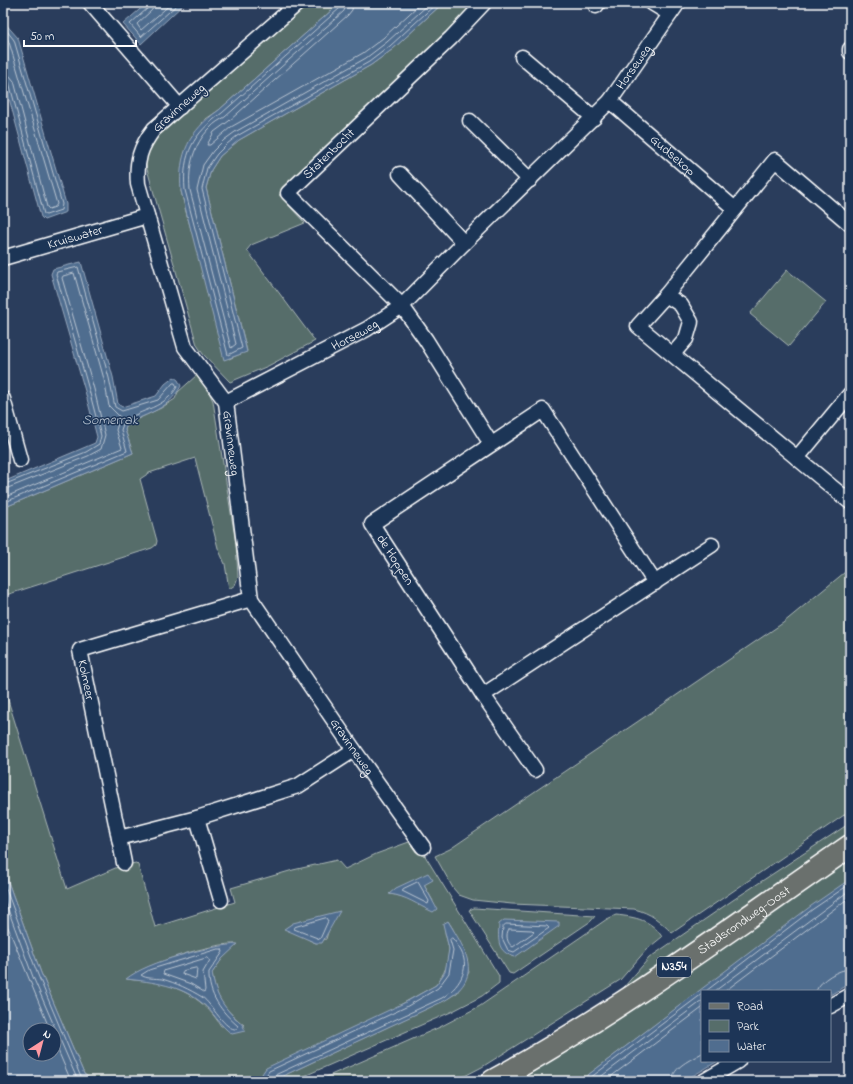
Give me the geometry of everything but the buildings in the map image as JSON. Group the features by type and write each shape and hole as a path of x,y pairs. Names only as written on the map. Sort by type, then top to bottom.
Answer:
{"main road":[{"name":"Stadsrondweg-Oost","path":"493,1081 532,1060 597,1018 850,846"}],"street":[{"path":"90,3 180,107"},
{"name":"Gravinneweg","path":"298,3 154,129 145,141 136,167 138,184 185,348 226,402 252,599 354,750 423,847"},
{"name":"Statenbocht","path":"402,306 288,193 451,38 484,3"},
{"name":"Horseweg","path":"226,402 367,329 402,306 464,243 610,101 674,9 652,3"},
{"path":"522,57 594,118"},
{"name":"Gudsekop","path":"610,101 735,209"},
{"path":"470,121 530,180"},
{"path":"850,224 775,160 666,295 638,326 850,502"},
{"path":"400,174 464,243"},
{"name":"Kruiswater","path":"3,258 147,216"},
{"path":"666,295 681,305 691,322 686,339 673,354"},
{"path":"402,306 426,340 490,444"},
{"path":"797,458 850,394"},
{"path":"3,399 20,460"},
{"name":"de Hoppen","path":"535,770 483,696 372,524 543,410 655,583"},
{"path":"483,696 712,545"},
{"name":"Kolmeer","path":"124,863 80,650 252,599"},
{"path":"119,838 197,818 298,786 354,750"},
{"path":"197,818 221,900"},
{"path":"831,1005 850,995"},
{"path":"704,1081 736,1062"}],"green space":[{"path":"307,3 340,3 219,110 203,121 181,191 229,359 247,351 206,188 211,170 220,156 239,140 371,65 393,49 443,3 476,3 279,195 305,223 251,245 247,250 315,341 268,366 230,382 203,354 197,345 145,162 145,149 194,103"},
{"path":"787,270 826,302 789,346 750,314"},
{"path":"197,375 207,388 213,401 236,544 238,577 235,585 229,589 225,564 218,548 195,458 149,473 140,479 157,541 156,545 152,548 3,596 3,508 133,453 125,430 127,424 161,408 175,399 178,392"},
{"path":"850,568 850,811 672,933 655,918 634,909 512,904 473,900 459,895 453,888 435,856 450,849 783,623"},
{"path":"3,684 67,889 120,866 136,863 138,865 155,927 235,902 231,888 293,870 337,860 345,869 376,854 409,842 416,852 422,851 499,976 499,983 482,996 451,1012 293,1081 272,1081 443,1001 457,993 469,972 453,929 448,921 445,932 449,949 449,959 444,972 436,985 265,1080 270,1081 93,1081 84,1074 41,973 3,868","holes":["424,885 433,901 427,909 409,899 390,894","339,911 330,925 326,939 316,943 309,940","227,944 237,944 222,959 212,973 213,982 218,996 231,1014 244,1025 221,1026 203,1004 179,989 152,981 127,979 148,967 180,955"]},
{"path":"850,823 850,837 618,994 649,958 733,900"},
{"path":"850,856 850,898 750,953 580,1081 512,1081"},
{"path":"474,908 595,916 591,921 513,974 509,973 469,910"},
{"path":"616,915 642,920 658,931 662,937 646,950 620,980 482,1067 455,1081 317,1081 440,1027 480,1006 607,919"}],"water":[{"path":"147,3 185,3 141,44 123,24"},
{"path":"340,3 443,3 393,49 371,65 239,140 220,156 211,170 206,188 247,352 224,360 181,191 181,166 184,155 188,144 200,126"},
{"path":"3,21 18,38 66,204 66,212 44,220 41,217 3,76"},
{"name":"Somerrak","path":"81,262 113,377 118,404 122,407 156,396 165,384 174,377 178,380 181,386 170,400 157,410 127,424 125,430 133,453 3,508 3,482 95,443 97,437 51,274 53,269"},
{"path":"3,868 41,973 62,1022 22,1022 22,1062 62,1062 62,1022 84,1074 93,1081 3,1081"},
{"path":"428,873 433,880 424,885 437,909 433,912 407,899 389,894 396,888"},
{"path":"850,879 850,983 831,994 831,990 701,990 701,1062 716,1062 684,1081 580,1081 811,906"},
{"path":"340,911 322,943 316,943 284,929 293,923"},
{"path":"504,920 559,922 559,926 515,957 505,952 500,945 499,924"},
{"path":"448,921 461,943 466,954 468,964 468,974 464,983 456,992 444,1001 272,1081 265,1080 262,1074 266,1068 404,1003 436,985 445,972 449,949 443,924"},
{"path":"238,944 222,959 212,973 221,1001 228,1011 242,1024 245,1031 232,1034 206,1007 194,997 176,988 156,983 126,979 149,966 196,951"}]}
